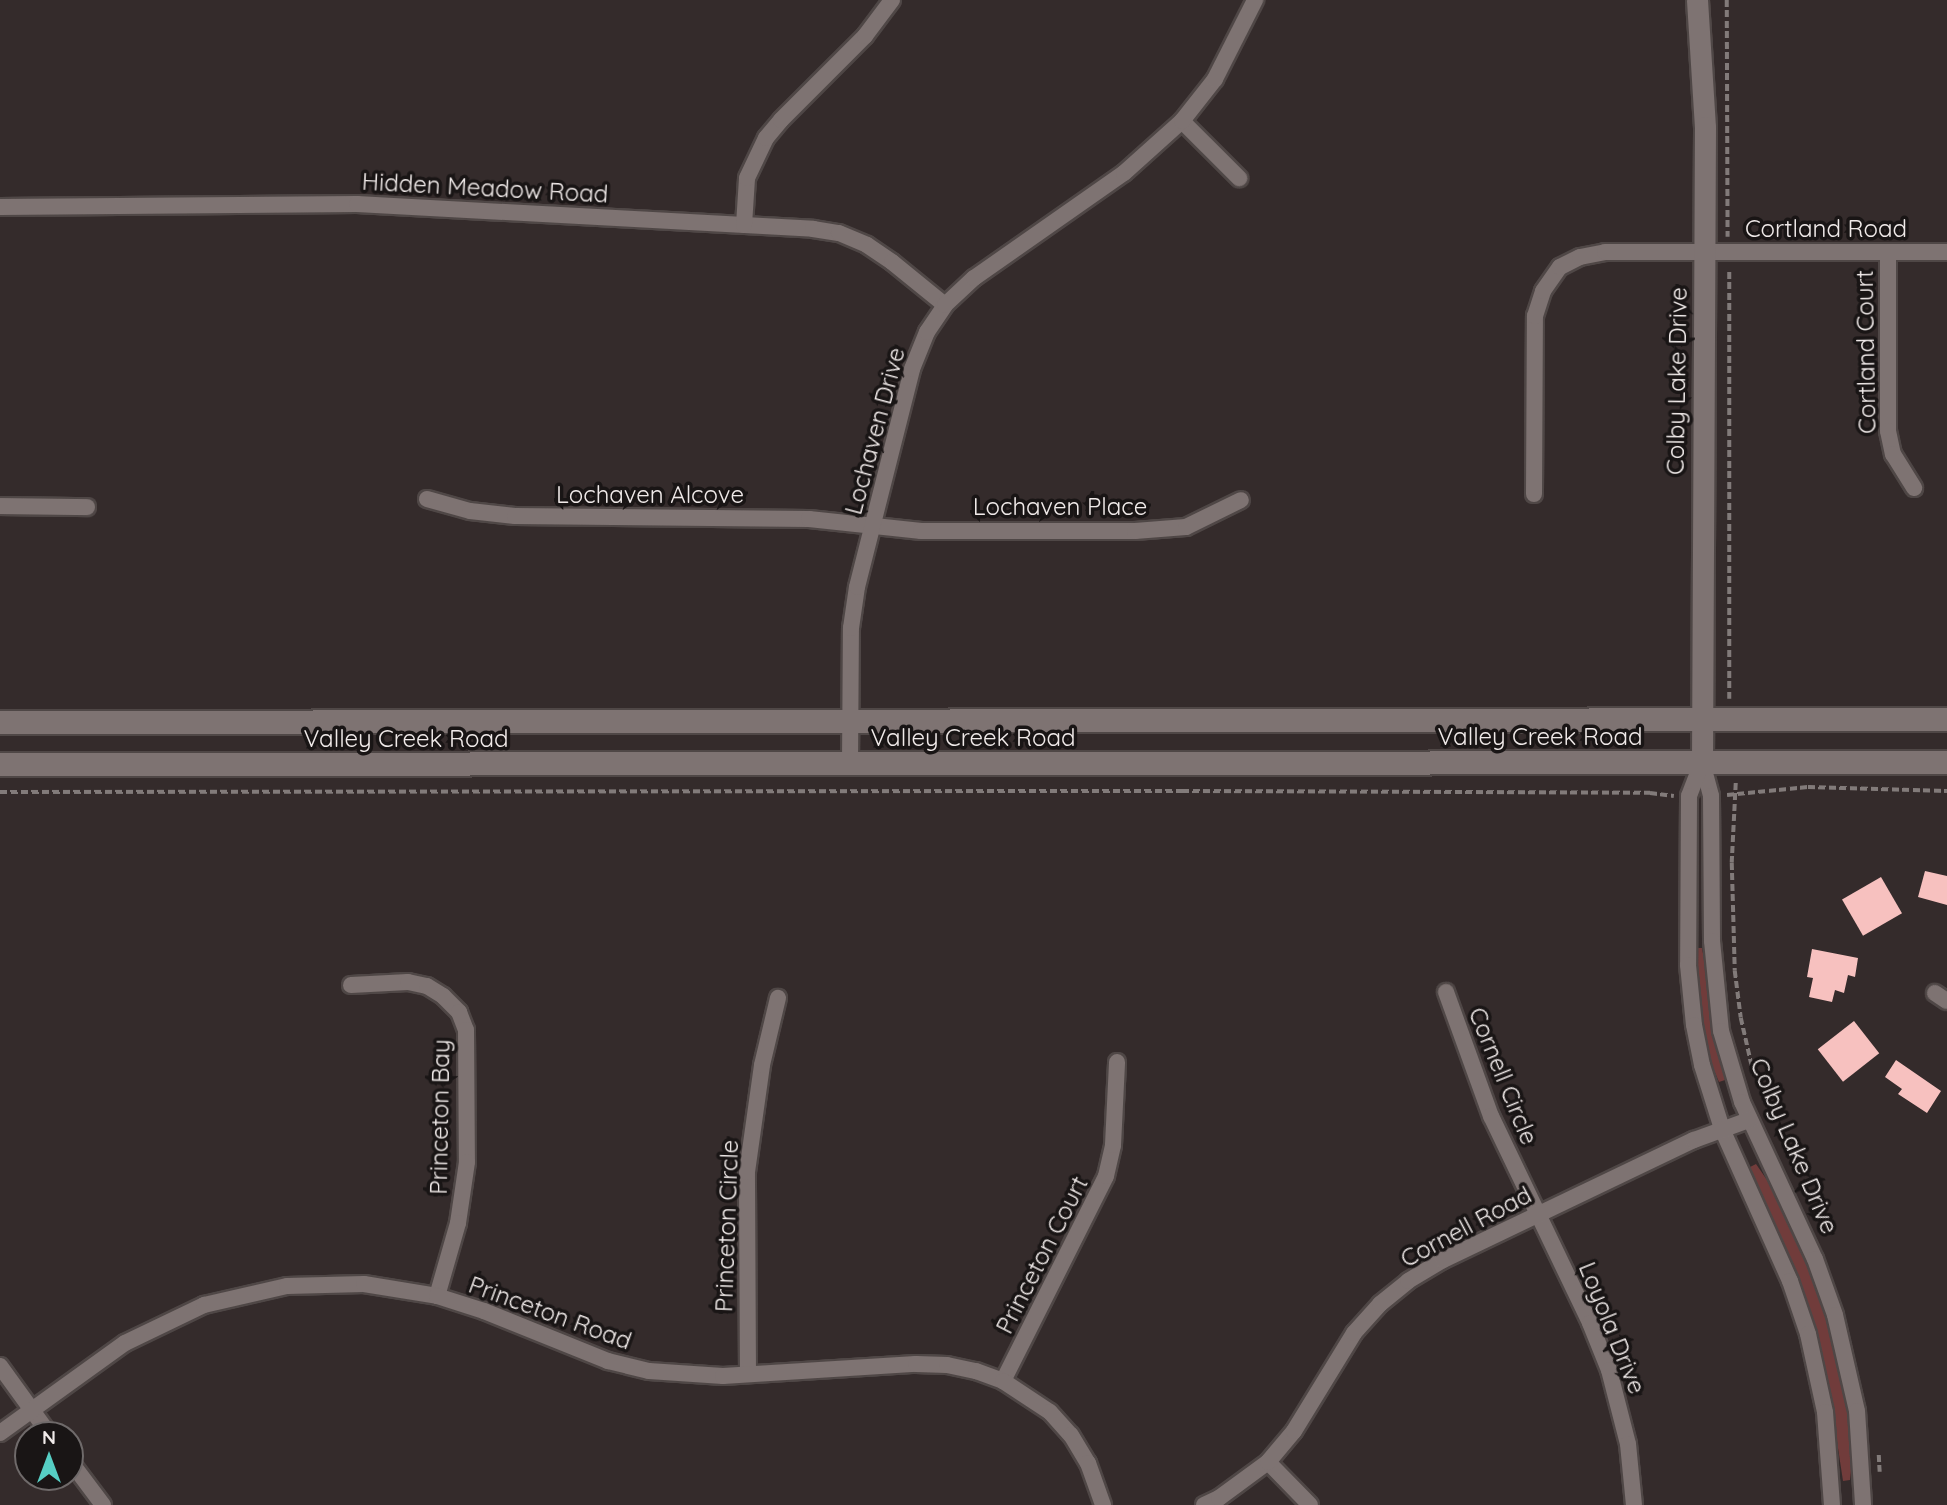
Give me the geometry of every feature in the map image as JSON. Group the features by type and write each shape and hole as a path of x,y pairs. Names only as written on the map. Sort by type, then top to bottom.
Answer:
{"main road":[{"name":"Valley Creek Road","path":"0,722 1947,719"},
{"name":"Valley Creek Road","path":"0,764 1947,762"}],"street":[{"path":"744,225 747,178 766,138 865,36 892,0"},
{"name":"Lochaven Drive","path":"850,764 851,628 857,587 912,369 927,332 945,305 974,278 1124,173 1182,121 1215,79 1255,0"},
{"name":"Colby Lake Drive","path":"1697,0 1705,115 1706,251 1701,719 1702,762 1711,796 1711,914 1716,1003 1732,1073 1749,1120 1815,1259 1835,1315 1857,1411 1863,1505"},
{"path":"1182,121 1239,178"},
{"name":"Hidden Meadow Road","path":"0,207 357,204 744,225 839,233 892,262 945,305"},
{"name":"Cortland Road","path":"1534,494 1535,316 1544,291 1560,267 1580,257 1605,252 1947,252"},
{"name":"Cortland Court","path":"1888,252 1888,431 1893,454 1914,488"},
{"name":"Lochaven Alcove","path":"428,499 470,511 515,516 782,518 829,521 873,528"},
{"name":"Lochaven Place","path":"873,528 1148,530 1186,527 1241,500"},
{"path":"0,506 87,507"},
{"name":"Colby Lake Drive","path":"1702,762 1689,796 1689,978 1699,1051 1722,1129 1790,1281 1808,1334 1825,1412 1832,1505"},
{"name":"Princeton Bay","path":"351,985 408,982 427,986 443,996 459,1012 466,1030 467,1162 458,1223 437,1296"},
{"name":"Cornell Circle","path":"1446,992 1476,1082 1538,1214"},
{"name":"Princeton Circle","path":"748,1374 747,1172 762,1065 778,998"},
{"name":"Princeton Court","path":"1003,1381 1106,1176 1113,1145 1117,1062"},
{"name":"Cornell Road","path":"1203,1505 1227,1493 1268,1462 1300,1422 1354,1333 1380,1304 1408,1281 1443,1260 1538,1214 1722,1129 1749,1120"},
{"name":"Loyola Drive","path":"1538,1214 1609,1370 1628,1444 1634,1505"},
{"name":"Princeton Road","path":"0,1433 125,1343 204,1305 288,1286 364,1284 437,1296 484,1311 608,1362 649,1371 686,1375 748,1374 936,1364 976,1371 1003,1381 1050,1412 1071,1435 1088,1463 1104,1505"},
{"path":"0,1366 39,1421"},
{"path":"1268,1462 1310,1505"},
{"path":"84,1480 103,1505"}],"path":[{"path":"1727,0 1728,235"},
{"path":"1728,688 1729,268"},
{"path":"1755,1079 1741,1018 1735,971 1732,863 1736,794 1808,787 1947,791"},
{"path":"0,792 1182,791 1650,793 1667,796"}],"shaded area":[{"path":"1696,948 1702,948 1725,1080 1719,1082 1707,1054 1702,1029"},
{"path":"1756,1164 1776,1193 1825,1309 1849,1405 1853,1453 1850,1480 1843,1481 1828,1382 1811,1318 1784,1248 1758,1196 1750,1167"}],"building":[{"path":"1925,871 1947,876 1947,905 1918,897"},
{"path":"1881,877 1902,913 1863,936 1842,900"},
{"path":"1812,949 1858,958 1855,977 1848,975 1844,993 1835,990 1832,1002 1809,997 1813,978 1807,977"},
{"path":"1854,1021 1879,1053 1843,1082 1818,1049"},
{"path":"1896,1060 1941,1091 1927,1113 1898,1094 1902,1089 1885,1077"}]}
